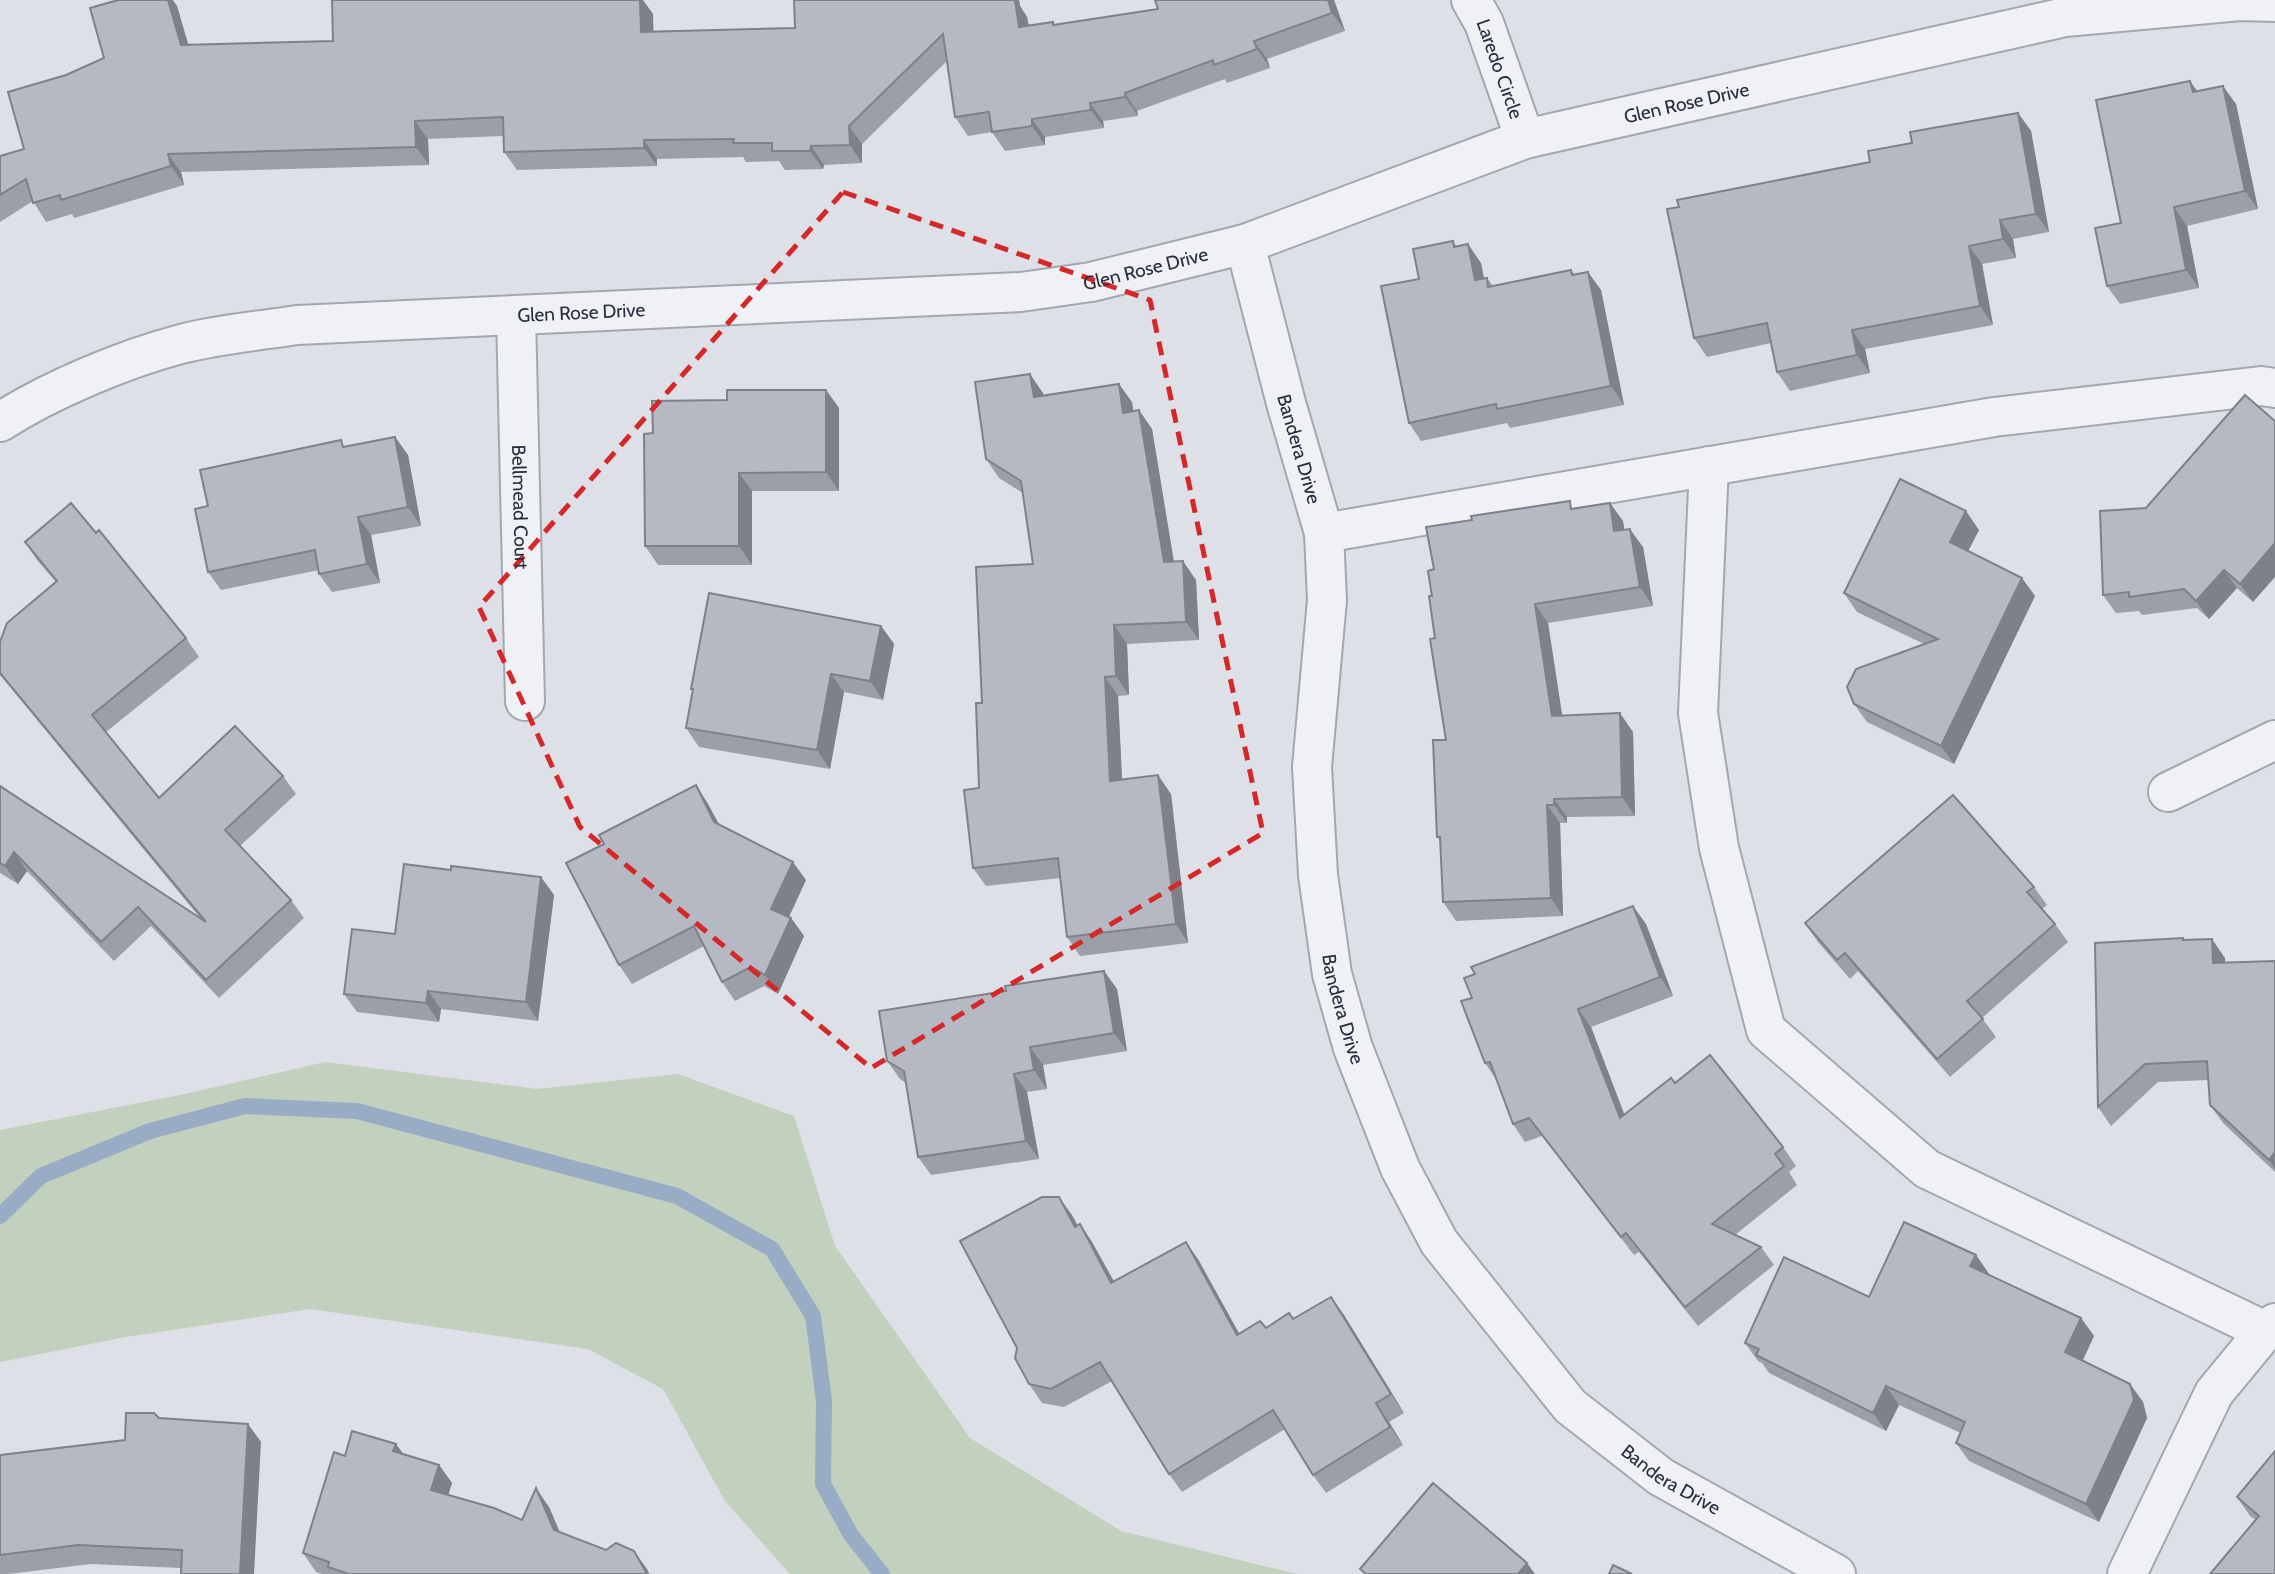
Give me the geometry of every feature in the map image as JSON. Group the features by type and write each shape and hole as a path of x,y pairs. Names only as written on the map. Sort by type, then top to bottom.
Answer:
{"street":[{"name":"Laredo Circle","path":"1471,0 1483,23 1525,139"},
{"name":"Glen Rose Drive","path":"0,422 19,410 97,373 181,344 297,324 1021,292 1091,282 1244,244 1525,139 2065,17 2240,1 2275,2"},
{"name":"Bandera Drive","path":"1244,244 1324,533 1327,600 1311,767 1318,875 1332,974 1353,1048 1400,1168 1439,1242 1570,1406 1661,1477 1836,1574"},
{"name":"Bellmead Court","path":"516,315 525,701"},
{"path":"1324,533 1994,417 2260,386 2275,388"},
{"path":"1709,466 1698,713 1719,848 1766,1030 1927,1169 2270,1327 2214,1393 2127,1574"},
{"path":"2168,792 2275,740"}],"highlighted area":[{"path":"843,192 1150,300 1263,833 871,1068 580,827 479,607"}],"green space":[{"path":"325,1062 537,1089 678,1074 794,1116 835,1246 970,1438 1121,1531 1297,1574 790,1574 725,1501 663,1389 588,1349 310,1309 126,1337 0,1362 0,1130 185,1094"}],"building":[{"path":"118,0 168,0 181,45 333,41 332,0 640,0 641,32 795,28 794,0 1015,0 1019,27 1053,22 1053,25 1158,9 1155,0 1328,0 1332,13 1254,41 1257,49 1214,65 1213,60 1125,93 1125,97 1090,103 1091,110 1032,119 1032,126 992,132 989,112 955,117 943,34 849,126 850,145 811,146 810,151 772,151 772,143 733,143 734,139 644,140 644,148 504,152 503,117 415,121 416,147 168,154 171,166 61,200 60,195 33,203 26,179 0,195 0,156 24,149 8,92 66,75 104,58 90,8"},
{"path":"2190,81 2193,92 2223,86 2245,191 2174,207 2186,270 2107,286 2095,228 2121,223 2096,100"},
{"path":"2018,113 2036,214 2000,220 2003,239 1969,246 1980,306 1852,330 1857,355 1777,372 1767,323 1694,338 1667,209 1679,207 1677,200 1870,162 1868,151 1912,143 1910,132"},
{"path":"1453,241 1454,247 1468,244 1475,280 1487,278 1488,287 1571,270 1572,275 1588,272 1611,386 1497,409 1496,404 1409,423 1381,286 1419,279 1413,249"},
{"path":"1030,374 1034,397 1119,384 1123,413 1139,410 1164,562 1183,561 1186,622 1114,625 1116,676 1105,677 1110,781 1158,775 1176,924 1067,937 1058,858 973,868 964,790 979,788 976,703 982,703 976,567 1033,564 1021,481 986,459 975,382"},
{"path":"727,390 826,390 826,472 739,473 739,546 645,546 644,434 653,433 652,401 727,400"},
{"path":"2245,395 2275,421 2275,543 2240,584 2224,570 2196,601 2184,589 2129,597 2129,592 2103,595 2100,511 2146,508"},
{"path":"395,437 408,507 358,517 367,564 319,574 315,550 208,572 195,509 208,506 200,470 341,440 343,447"},
{"path":"1900,479 1966,511 1950,542 2022,578 1941,746 1854,704 1847,687 1856,669 1938,639 1844,593"},
{"path":"1570,501 1571,509 1610,503 1614,531 1630,529 1640,587 1535,604 1552,716 1620,713 1622,797 1554,799 1554,805 1547,805 1551,898 1443,902 1433,740 1446,740 1430,639 1435,638 1428,571 1434,569 1426,527 1472,520 1471,516"},
{"path":"71,503 96,533 99,530 186,638 92,715 159,798 235,726 283,776 225,830 291,900 206,980 138,907 101,942 14,852 5,866 0,863 0,786 206,922 0,673 0,642 7,623 57,581 25,542"},
{"path":"709,593 881,626 870,681 831,674 817,750 686,728"},
{"path":"696,785 714,822 793,862 771,909 791,918 765,975 751,967 722,982 694,926 619,965 566,863 604,844 599,835"},
{"path":"1953,795 2034,887 2027,892 2055,924 1967,1001 1983,1019 1937,1059 1845,953 1837,960 1805,923"},
{"path":"404,864 451,870 451,866 541,877 526,1002 428,991 426,1003 344,994 352,929 395,934"},
{"path":"1633,906 1660,977 1578,1009 1620,1118 1671,1078 1675,1083 1710,1055 1783,1147 1775,1154 1784,1166 1712,1224 1761,1247 1685,1307 1626,1233 1621,1237 1529,1118 1513,1124 1490,1062 1485,1063 1461,1001 1472,998 1464,978 1475,974 1471,967"},
{"path":"2212,939 2213,963 2275,961 2275,1152 2269,1160 2210,1105 2207,1061 2145,1064 2098,1107 2095,943"},
{"path":"1104,971 1114,1033 1030,1047 1034,1070 1014,1074 1026,1141 918,1157 904,1071 887,1061 879,1011 1006,991 1005,986"},
{"path":"1042,1197 1059,1197 1075,1227 1080,1224 1111,1283 1186,1242 1237,1335 1260,1321 1266,1328 1289,1313 1293,1319 1331,1297 1391,1394 1376,1403 1390,1427 1313,1475 1273,1410 1169,1474 1100,1362 1051,1389 1029,1384 1015,1358 1017,1348 960,1241"},
{"path":"1904,1222 1976,1255 1970,1266 2081,1318 2065,1352 2130,1384 2134,1400 2086,1504 1956,1443 1965,1422 1886,1386 1873,1413 1756,1355 1759,1349 1745,1343 1784,1257 1869,1297"},
{"path":"126,1413 154,1413 159,1418 248,1424 240,1574 181,1574 182,1550 78,1545 0,1555 0,1455 125,1440"},
{"path":"352,1431 396,1444 393,1451 439,1465 431,1490 494,1508 522,1520 536,1488 554,1530 606,1550 616,1543 634,1551 647,1574 349,1574 328,1567 329,1562 303,1553 334,1452 345,1456"},
{"path":"2275,1451 2275,1574 2210,1574 2259,1516 2237,1497"},
{"path":"1433,1483 1527,1563 1518,1574 1366,1574 1360,1569"},
{"path":"1613,1565 1632,1574 1609,1574"}],"waterway":[{"path":"0,1216 41,1176 150,1131 245,1106 357,1111 677,1196 772,1249 813,1316 824,1401 823,1484 851,1535 882,1574"}]}
